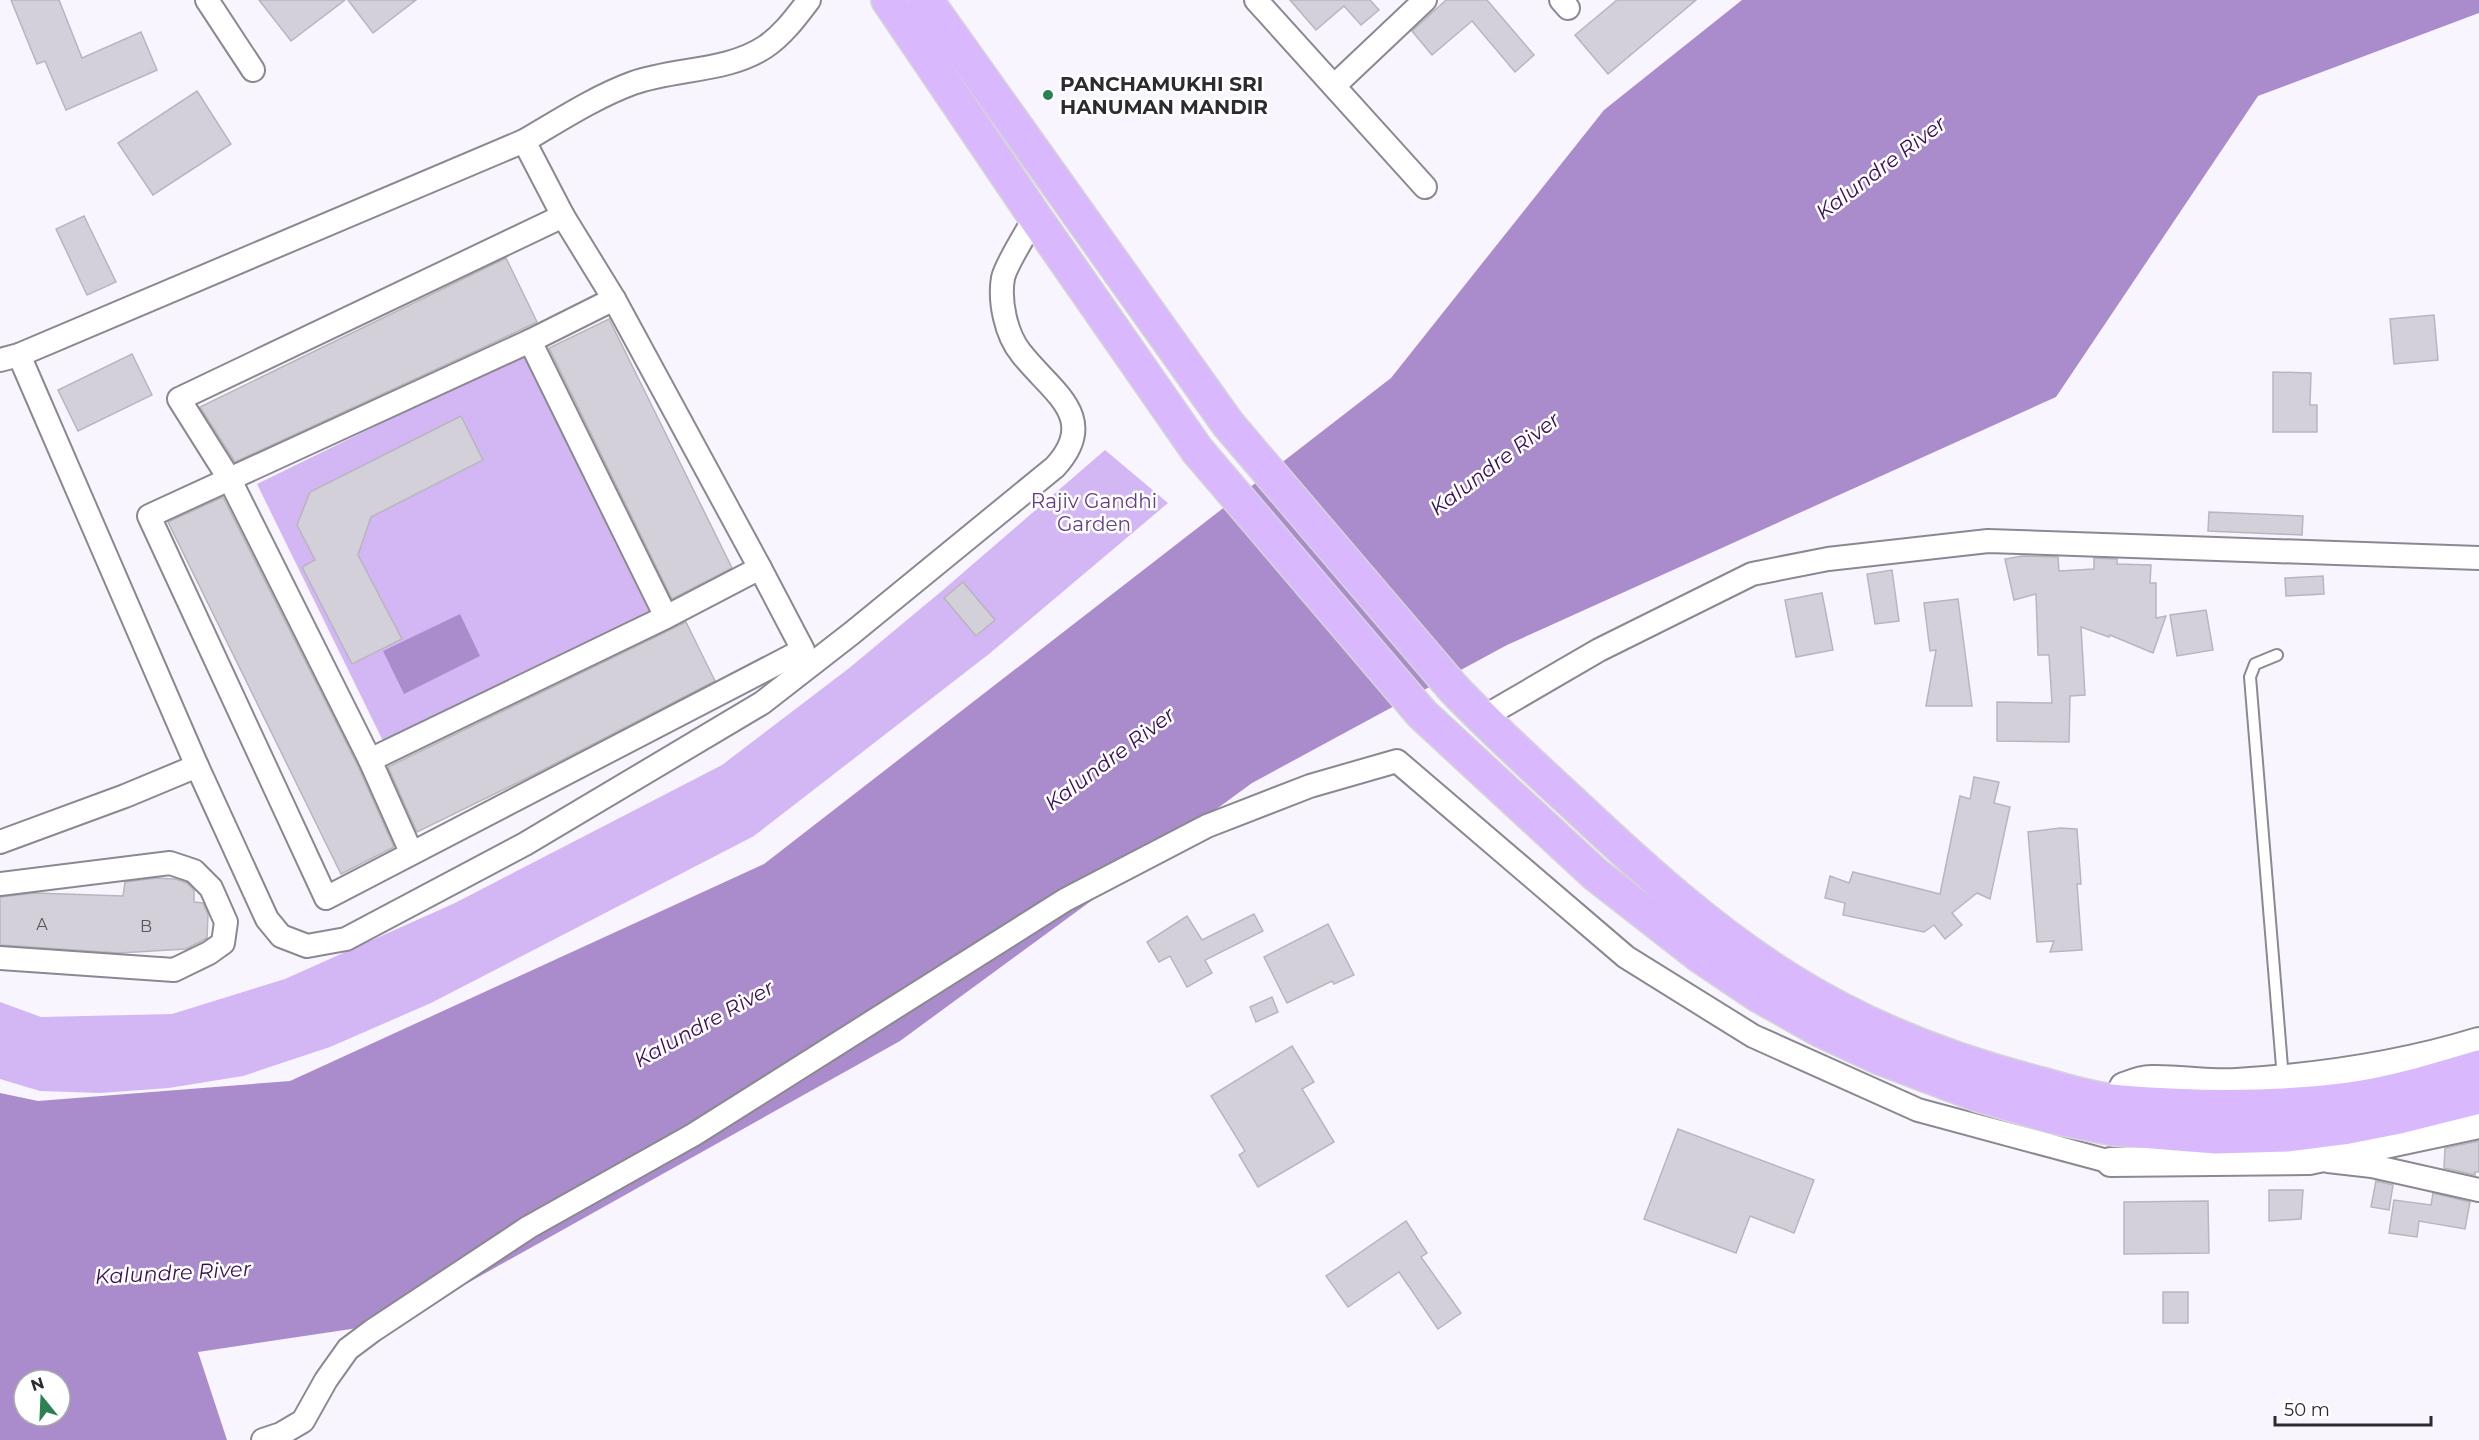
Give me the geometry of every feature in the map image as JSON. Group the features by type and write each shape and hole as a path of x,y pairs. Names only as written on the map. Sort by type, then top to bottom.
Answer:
{"highway":[{"path":"888,0 1197,450 1422,714 1595,874 1709,962 1758,995 1822,1031 1880,1058 1978,1095 2054,1117 2115,1129 2216,1137 2288,1135 2343,1128 2479,1097"},
{"path":"926,0 1228,424 1453,688 1482,718 1665,888 1723,934 1788,980 1892,1034 1979,1068 2077,1094 2118,1102 2219,1106 2284,1105 2350,1099 2428,1083 2479,1067"}],"street":[{"path":"207,0 253,70"},
{"path":"808,0 785,30 765,47 746,56 636,82 602,96 524,141 9,358 267,919 281,936 308,946 346,939 525,843 762,703 1055,467 1069,452 1074,421 1068,406 1019,351 1007,324 1002,299 1003,277 1035,217"},
{"path":"1256,0 1425,187"},
{"path":"1334,86 1425,0"},
{"path":"524,141 563,216 614,299 803,650 326,898 149,516 530,341 614,299"},
{"path":"411,852 370,760 230,480 179,399 563,216"},
{"path":"530,341 666,617"},
{"path":"1482,718 1599,650 1752,574 1828,559 1988,541 2479,558"},
{"path":"370,760 666,617 760,568"},
{"path":"263,1440 280,1434 303,1421 326,1380 348,1349 372,1331 529,1227 693,1135 1065,900 1207,826 1310,786 1397,761 1626,957 1753,1036 1918,1110 2111,1162 2309,1160 2372,1166 2479,1190"},
{"path":"0,842 125,796 197,766"},
{"path":"0,884 170,863 194,871 211,888 226,922 223,943 209,953 174,970 0,958"},
{"path":"2118,1102 2124,1087 2148,1080 2233,1083 2283,1080 2338,1073 2426,1057 2479,1042"},
{"path":"2309,1160 2479,1124"}],"lane":[{"path":"2277,655 2255,663 2250,677 2283,1080"}],"green space":[{"path":"523,354 650,614 384,743 257,484"},
{"name":"Rajiv Gandhi Garden","path":"1105,450 1168,503 989,654 754,836 431,1003 330,1047 243,1076 169,1088 100,1093 40,1091 0,1079 0,1002 41,1017 172,1014 285,979 455,903 722,765 848,669"}],"water":[{"name":"Kalundre River","path":"1742,0 2479,0 2479,13 2258,96 2056,397 1507,645 1252,783 900,1041 398,1322 198,1352 227,1440 0,1440 0,1093 38,1101 290,1081 764,864 1391,378 1604,110"},
{"path":"460,614 480,656 404,694 383,651"}],"building":[{"path":"11,0 59,0 82,58 141,32 157,70 66,110 45,61 37,64"},
{"path":"259,0 345,0 291,41"},
{"path":"348,0 416,0 373,33"},
{"path":"1290,0 1370,0 1379,10 1361,25 1344,6 1316,30"},
{"path":"1446,0 1487,0 1534,55 1515,72 1472,21 1432,55 1412,31"},
{"path":"1617,0 1696,0 1608,74 1575,35"},
{"path":"197,91 231,144 153,195 118,143"},
{"path":"84,216 116,282 87,295 56,229"},
{"path":"506,258 537,322 235,462 200,407"},
{"path":"2434,315 2438,360 2394,364 2390,319"},
{"path":"609,319 732,568 672,599 549,348"},
{"path":"132,354 152,395 78,431 58,390"},
{"path":"2273,372 2311,373 2310,405 2317,405 2317,432 2273,432"},
{"path":"461,416 483,460 371,517 358,555 402,639 352,664 302,567 315,560 297,525 310,492"},
{"path":"223,497 358,766 394,847 341,874 168,522"},
{"path":"2209,512 2303,516 2302,535 2208,531"},
{"path":"2022,556 2058,557 2059,571 2094,569 2094,558 2117,559 2117,564 2151,565 2150,583 2156,583 2156,618 2166,616 2153,653 2110,635 2109,637 2081,627 2085,695 2070,696 2069,742 1997,741 1997,702 2052,703 2049,655 2038,655 2036,594 2014,600 2005,559"},
{"path":"1892,570 1899,621 1875,624 1867,574"},
{"path":"2323,576 2324,594 2286,596 2285,578"},
{"path":"963,582 995,620 976,636 944,598"},
{"path":"1822,593 1833,650 1796,657 1785,600"},
{"path":"1958,599 1972,706 1926,706 1936,650 1930,651 1924,603"},
{"path":"2206,610 2213,650 2177,656 2170,615"},
{"path":"686,622 715,681 417,832 388,767"},
{"path":"1974,777 1999,782 1994,803 2010,807 1990,899 1977,893 1952,913 1962,925 1945,939 1934,925 1924,932 1843,915 1845,903 1825,898 1830,876 1849,883 1853,872 1940,894 1960,796 1970,799"},
{"path":"2060,828 2077,829 2081,884 2077,884 2082,950 2050,952 2054,941 2037,942 2028,832"},
{"path":"156,878 175,879 187,883 194,890 194,902 203,903 208,915 207,938 186,949 119,953 0,945 0,897 35,893 123,896 125,882"},
{"path":"1254,914 1263,931 1205,960 1212,973 1187,987 1170,956 1159,962 1147,942 1187,916 1202,940"},
{"path":"1328,924 1354,975 1334,984 1332,981 1287,1003 1264,957"},
{"path":"1272,997 1278,1012 1256,1022 1250,1007"},
{"path":"1292,1046 1314,1082 1302,1089 1334,1142 1258,1187 1239,1155 1245,1151 1211,1096"},
{"path":"1678,1129 1814,1180 1794,1233 1750,1216 1736,1253 1644,1219"},
{"path":"2479,1141 2479,1172 2475,1172 2475,1175 2444,1168 2445,1148"},
{"path":"2376,1181 2393,1185 2389,1210 2371,1207"},
{"path":"2269,1190 2303,1190 2301,1219 2269,1221"},
{"path":"2433,1193 2470,1202 2465,1229 2419,1221 2417,1237 2389,1233 2394,1200 2431,1205"},
{"path":"2208,1201 2209,1253 2124,1254 2124,1202"},
{"path":"1406,1221 1427,1253 1421,1257 1461,1313 1438,1329 1399,1272 1348,1307 1326,1276"},
{"path":"2163,1292 2188,1292 2188,1323 2163,1323"}],"place":[{"name":"PANCHAMUKHI SRI HANUMAN MANDIR","path":"1048,95"}]}
